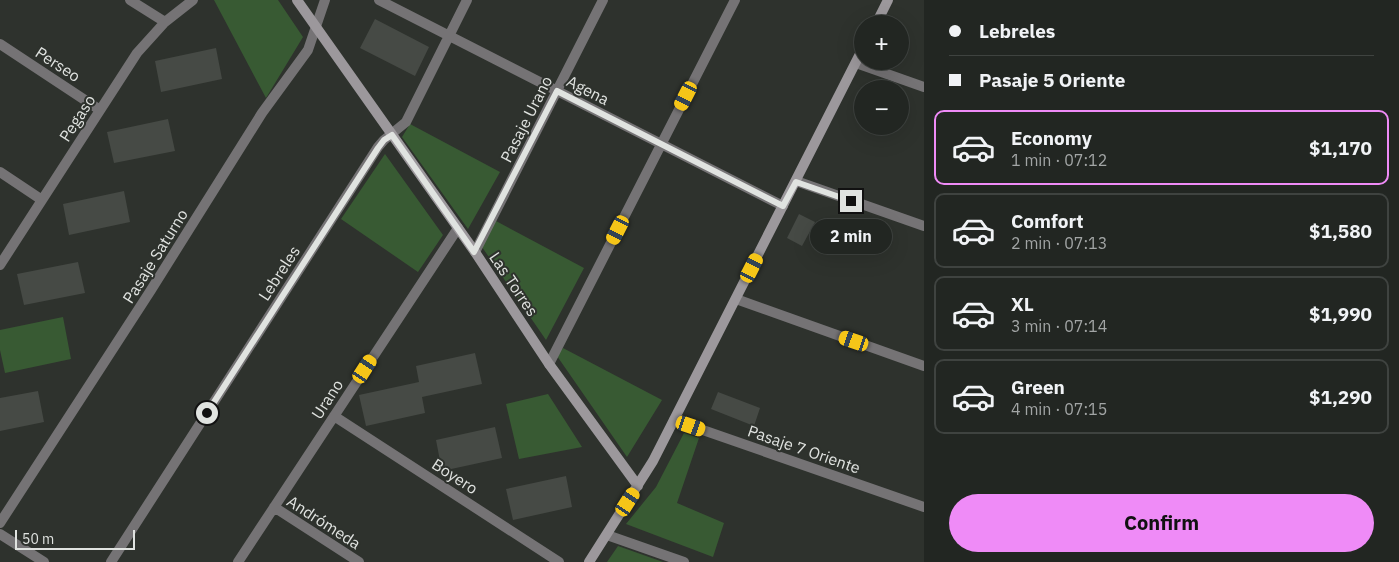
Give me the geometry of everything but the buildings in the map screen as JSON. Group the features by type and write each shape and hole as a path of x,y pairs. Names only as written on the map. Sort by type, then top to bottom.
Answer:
{"street":[{"path":"130,0 166,22"},
{"name":"Pegaso","path":"0,265 137,53 166,22 194,0"},
{"name":"Las Torres","path":"297,0 458,228 549,364 638,486"},
{"name":"Pasaje Saturno","path":"0,523 157,282 262,113 308,50 325,0"},
{"name":"Agena","path":"379,0 783,206"},
{"name":"Lebreles","path":"111,562 378,148 384,140 406,122 467,0"},
{"name":"Pasaje Urano","path":"474,252 603,0"},
{"path":"549,364 735,0"},
{"path":"880,15 888,0"},
{"name":"Perseo","path":"0,44 100,110"},
{"path":"589,562 653,461 854,67"},
{"path":"876,70 924,87"},
{"path":"0,172 42,200"},
{"path":"796,182 924,226"},
{"name":"Urano","path":"238,562 458,228"},
{"path":"736,299 924,366"},
{"name":"Boyero","path":"334,416 559,562"},
{"name":"Pasaje 7 Oriente","path":"674,420 924,507"},
{"name":"Andrómeda","path":"274,508 358,562"},
{"path":"0,534 44,562"},
{"path":"607,535 684,562"}],"green space":[{"path":"214,0 278,0 303,37 266,98"},
{"path":"410,124 500,172 468,229 402,137"},
{"path":"385,154 443,235 418,272 341,219"},
{"path":"496,221 584,268 546,340 482,247"},
{"path":"63,317 71,359 5,373 0,350 0,330"},
{"path":"563,348 662,400 627,457 557,356"},
{"path":"548,394 582,447 519,459 506,404"},
{"path":"684,433 699,438 677,503 724,523 713,557 626,524 656,487"},
{"path":"618,546 663,562 607,562"}],"route":[{"path":"207,413 378,148 384,140 392,135 474,252 557,91 783,206 796,182 851,201"}]}
